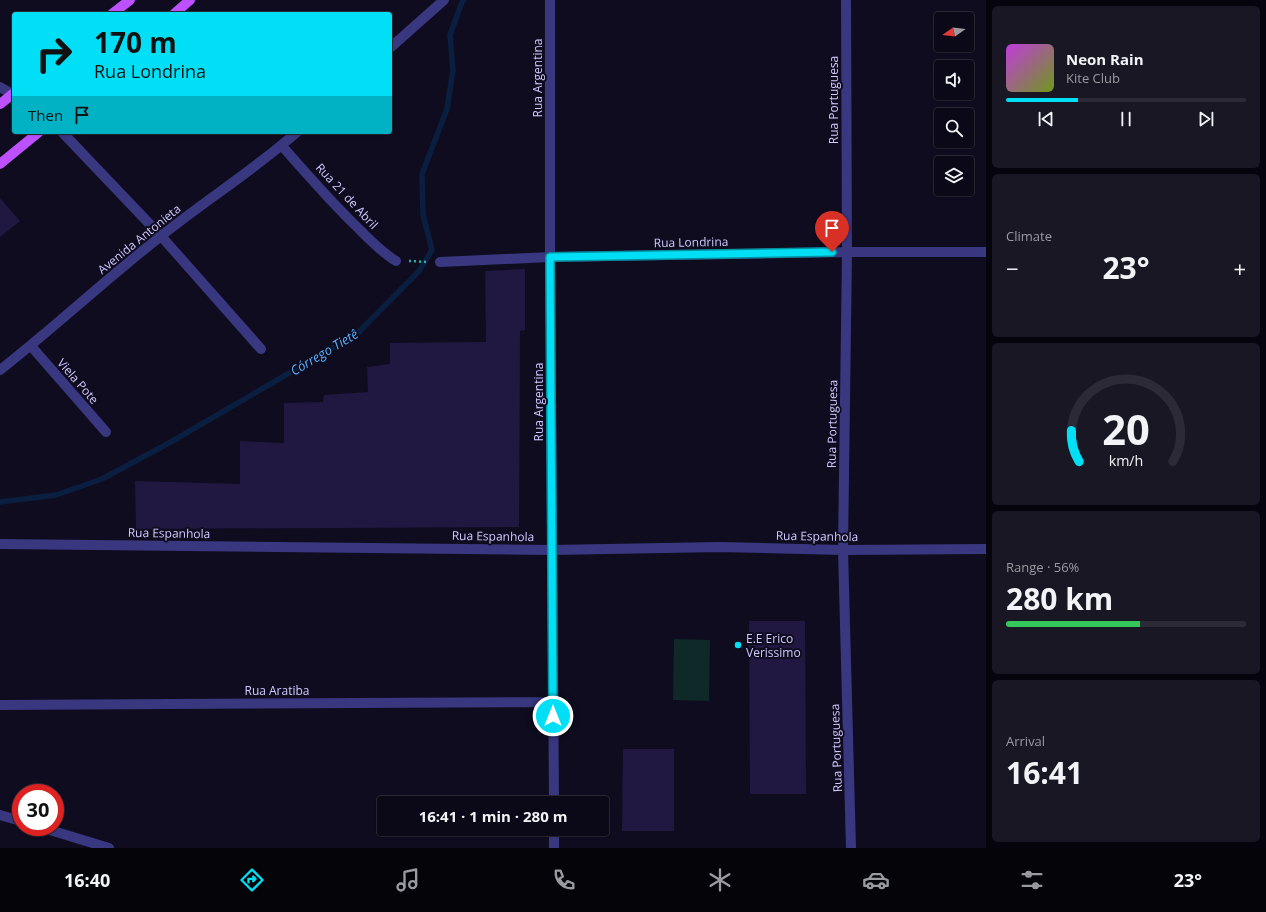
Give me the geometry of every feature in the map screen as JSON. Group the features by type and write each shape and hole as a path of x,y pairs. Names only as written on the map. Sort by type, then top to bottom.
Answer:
{"main road":[{"path":"115,12 130,0"},
{"path":"176,12 190,0"},
{"path":"0,104 12,95"},
{"path":"0,164 37,134"}],"street":[{"path":"392,46 444,0"},
{"name":"Rua Argentina","path":"550,0 550,257 554,796"},
{"name":"Rua Portuguesa","path":"846,0 847,252 843,550 851,848"},
{"path":"0,87 12,93"},
{"path":"64,134 161,236 261,349"},
{"name":"Avenida Antonieta","path":"0,370 31,346 161,236 282,146 294,134"},
{"name":"Rua 21 de Abril","path":"282,146 344,215 386,255 396,261"},
{"name":"Rua Londrina","path":"440,262 550,257 847,252 986,252"},
{"name":"Viela Pote","path":"31,346 106,432"},
{"name":"Rua Espanhola","path":"0,544 552,550 719,547 843,550 986,549"},
{"name":"Rua Aratiba","path":"0,705 553,702"},
{"path":"0,815 12,818"},
{"path":"64,834 109,848"},
{"path":"554,836 554,848"}],"path":[{"path":"396,261 440,262"}],"green space":[{"path":"674,639 710,640 709,701 673,700"}],"building":[{"path":"0,198 20,221 0,237"},
{"path":"525,269 525,330 520,331 519,527 136,529 135,481 240,484 240,441 284,443 284,403 323,402 324,395 368,392 367,367 390,364 390,343 486,342 485,271"},
{"path":"749,621 805,621 806,794 750,794"},
{"path":"623,749 674,749 674,831 622,831"}],"waterway":[{"name":"Córrego Tietê","path":"0,502 56,495 102,479 169,443 358,333 419,271 432,250 423,214 422,174 447,109 453,70 450,35 464,0"}],"place":[{"name":"E.E Erico Verissimo","path":"738,645"}],"route":[{"path":"553,716 550,257 832,252"}]}
